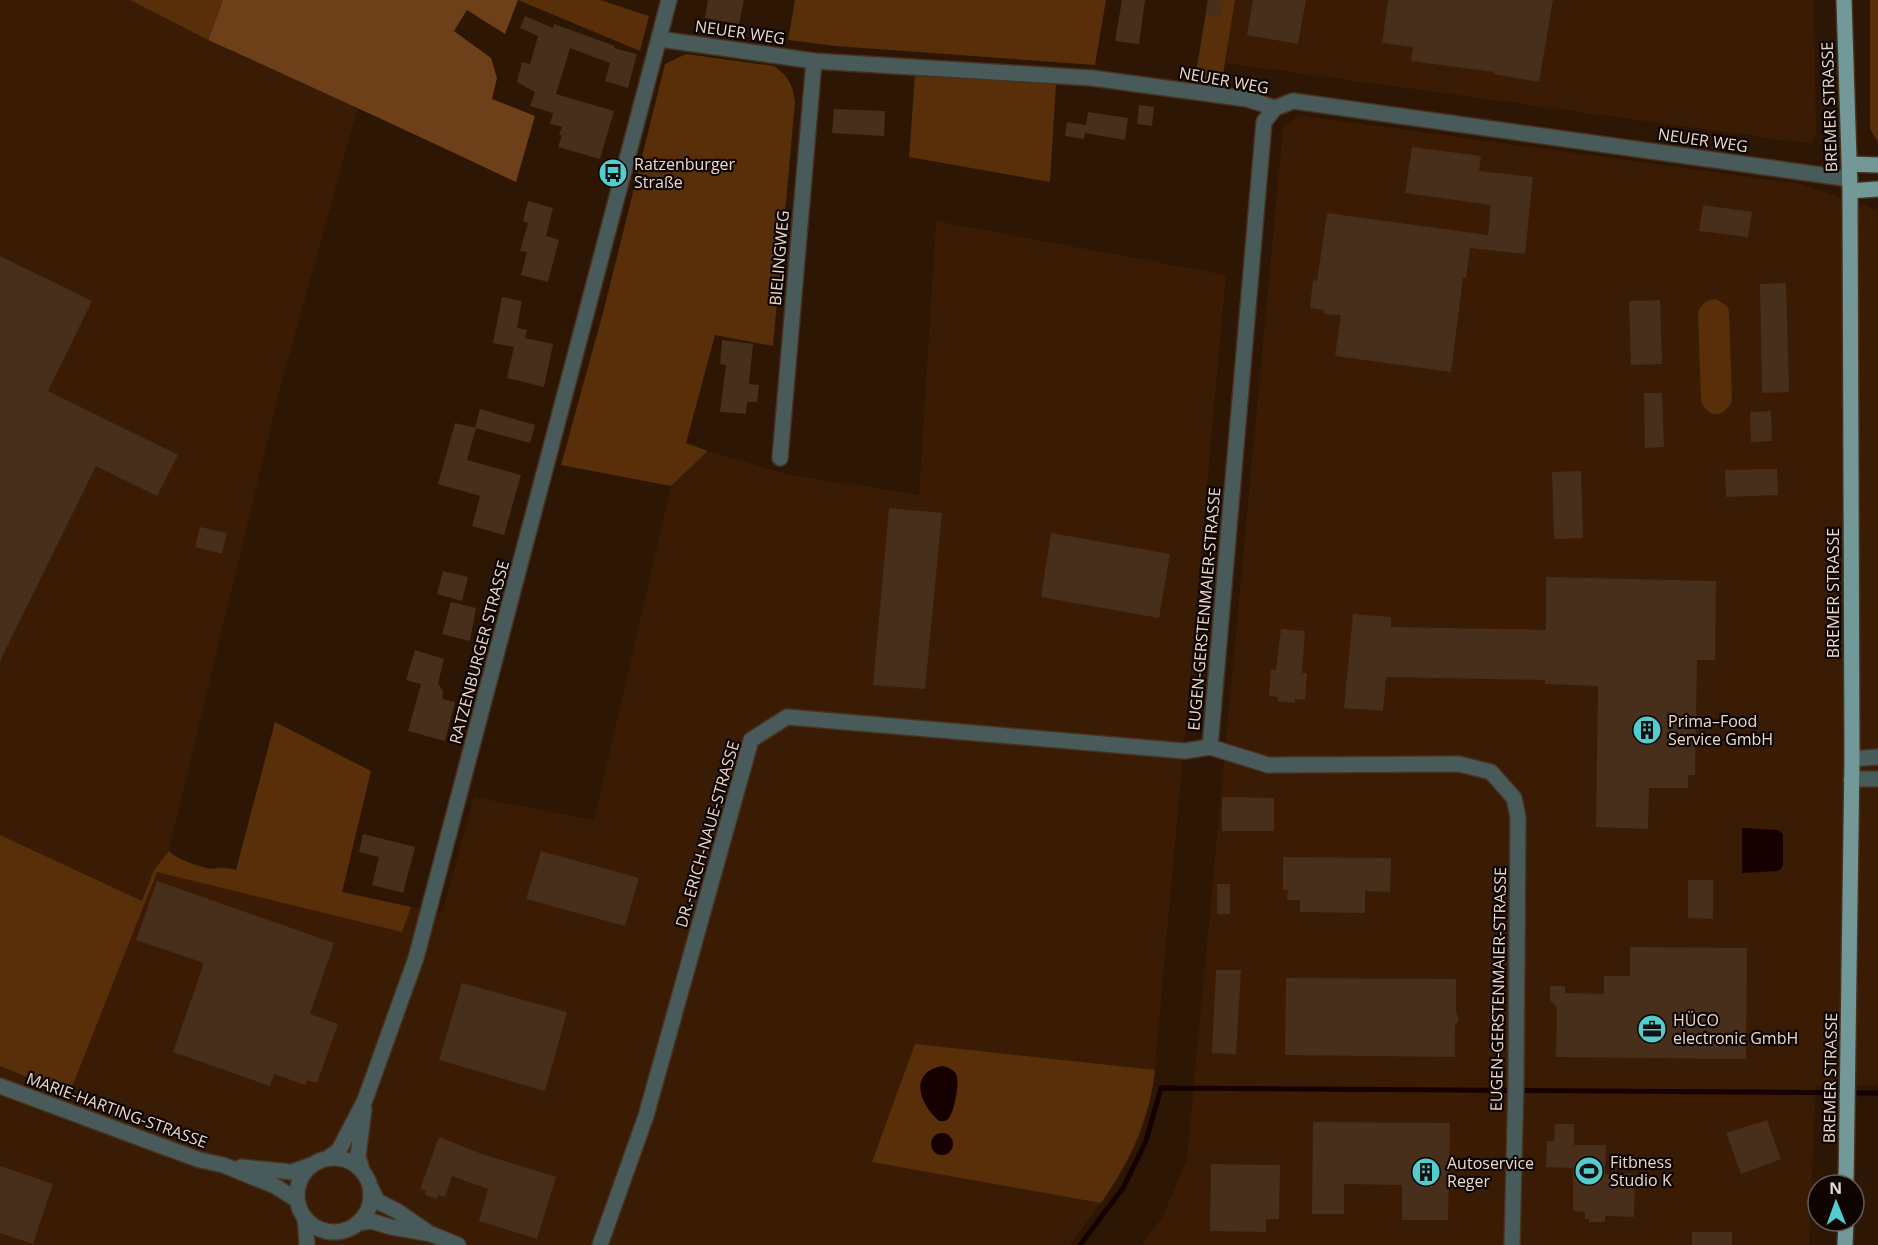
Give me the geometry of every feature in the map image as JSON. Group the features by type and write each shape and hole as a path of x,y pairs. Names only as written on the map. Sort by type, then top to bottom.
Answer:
{"main road":[{"name":"BREMER STRASSE","path":"1844,0 1849,178 1852,759 1846,1173"},
{"path":"1849,178 1878,165"},
{"path":"1849,178 1878,189"}],"street":[{"name":"RATZENBURGER STRASSE","path":"365,1100 416,958 669,0"},
{"name":"NEUER WEG","path":"659,39 814,61 1092,78 1247,99 1275,108 1293,101 1849,178"},
{"name":"BIELINGWEG","path":"780,458 814,61"},
{"name":"EUGEN-GERSTENMAIER-STRASSE","path":"1275,108 1264,122 1210,747 1268,765 1459,764 1491,772 1514,798 1518,817 1516,1099 1512,1245"},
{"name":"DR.-ERICH-NAUE-STRASSE","path":"600,1245 646,1116 751,740 787,717 1185,751 1210,747"},
{"path":"1852,759 1878,757"},
{"path":"1851,779 1878,779"},
{"name":"MARIE-HARTING-STRASSE","path":"0,1086 189,1156 223,1165"},
{"path":"223,1165 292,1172 328,1158 339,1150 365,1100"},
{"path":"365,1100 358,1156 362,1170 378,1201 431,1234 458,1245"},
{"path":"328,1158 347,1160 362,1170"},
{"path":"223,1165 275,1186 297,1200"},
{"path":"307,1245 305,1218 297,1200 299,1181 311,1165"},
{"path":"358,1223 369,1207 370,1187"},
{"path":"305,1218 321,1230 340,1231 358,1223 371,1221 431,1234"},
{"path":"330,1245 340,1231"}],"shaded area":[{"path":"0,0 130,0 208,40 358,107 280,389 169,850 173,857 212,869 220,866 237,870 275,722 371,771 342,892 442,913 474,797 594,820 671,486 708,451 786,474 919,495 936,221 1226,275 1154,1079 1139,1139 1116,1182 1070,1245 0,1245"},
{"path":"130,0 223,0 208,40"},
{"path":"223,0 518,0 505,34 467,10 454,31 491,58 497,78 492,99 535,116 516,182 208,40"},
{"path":"518,0 600,0 649,16 640,51"},
{"path":"795,0 1106,0 1095,65 836,46 788,40"},
{"path":"1208,0 1235,0 1222,81 1195,78"},
{"path":"1235,0 1814,0 1816,135 1811,144 1225,63"},
{"path":"1870,0 1878,0 1878,142 1870,129"},
{"path":"686,54 774,66 789,81 795,102 773,346 715,335 686,443 708,451 671,486 561,465 604,309 665,64"},
{"path":"915,75 1056,84 1050,182 909,157"},
{"path":"1299,115 1801,184 1878,210 1878,1085 1816,1085 1812,1173 1806,1173 1806,1233 1810,1233 1809,1245 1141,1245 1163,1216 1187,1158 1283,128"},
{"path":"1716,299 1727,306 1729,311 1732,400 1721,413 1712,414 1704,408 1701,402 1698,313 1704,303"},
{"path":"275,722 371,771 342,892 411,907 402,932 157,872 70,1092 0,1066 0,835 142,901 154,870 169,851 182,860 203,867 236,870"},
{"path":"1742,828 1778,830 1783,834 1783,866 1778,871 1742,873"},
{"path":"915,1044 1155,1070 1148,1106 1137,1140 1121,1172 1101,1203 872,1162"},
{"path":"943,1066 954,1071 956,1075 956,1099 948,1119 939,1121 926,1106 920,1089 925,1075 932,1069"},
{"path":"938,1133 946,1133 953,1140 953,1148 946,1155 938,1155 931,1148 931,1140"}],"building":[{"path":"708,0 744,0 739,24 705,18"},
{"path":"1122,0 1145,0 1139,44 1115,41"},
{"path":"1208,0 1223,0 1221,17 1206,15"},
{"path":"1253,0 1306,0 1298,44 1247,35"},
{"path":"1388,0 1553,0 1539,82 1494,74 1494,72 1411,61 1413,47 1382,43"},
{"path":"525,16 553,28 554,24 615,46 614,48 637,54 628,88 605,81 610,63 570,48 556,94 614,111 600,159 558,147 562,127 550,124 553,113 530,106 535,92 517,82 522,62 530,64 538,36 520,28"},
{"path":"1139,105 1154,107 1152,126 1137,124"},
{"path":"834,109 885,111 884,136 832,133"},
{"path":"1088,112 1128,118 1125,140 1085,133 1084,139 1065,136 1067,122 1086,125"},
{"path":"1412,147 1481,156 1479,171 1533,177 1525,254 1470,248 1466,278 1463,278 1451,372 1335,356 1341,315 1325,314 1323,310 1310,308 1313,280 1317,281 1327,213 1488,235 1491,205 1405,193"},
{"path":"528,201 553,208 546,236 559,240 548,282 521,275 527,252 520,251 528,223 523,221"},
{"path":"1703,205 1752,212 1748,237 1699,231"},
{"path":"0,256 92,301 48,391 178,455 157,496 96,466 0,661"},
{"path":"1786,283 1789,392 1762,393 1760,284"},
{"path":"502,297 522,301 517,328 527,330 525,338 553,344 544,387 507,378 514,347 493,343"},
{"path":"1660,300 1662,364 1631,365 1629,301"},
{"path":"722,340 753,344 749,384 759,385 757,402 747,402 746,414 720,412 726,365 720,364"},
{"path":"1644,393 1662,393 1664,447 1645,448"},
{"path":"480,409 535,425 530,443 475,428"},
{"path":"1771,411 1772,441 1751,442 1750,412"},
{"path":"455,423 476,428 467,460 521,475 504,535 472,526 480,496 438,484"},
{"path":"1777,469 1778,495 1726,497 1725,470"},
{"path":"1581,471 1583,538 1554,539 1552,472"},
{"path":"889,508 942,513 925,689 873,685"},
{"path":"200,527 227,533 222,554 195,547"},
{"path":"1051,533 1170,554 1159,618 1041,597"},
{"path":"443,571 468,577 462,601 437,594"},
{"name":"Prima–Food Service GmbH","path":"1546,577 1716,581 1715,660 1697,660 1695,775 1688,775 1688,788 1649,788 1648,829 1596,827 1598,686 1545,684 1545,680 1386,677 1383,711 1344,708 1353,614 1391,617 1391,627 1546,630"},
{"path":"451,602 476,608 470,641 442,634"},
{"path":"1281,629 1305,631 1302,673 1307,673 1305,700 1295,699 1295,703 1277,701 1278,697 1269,696 1271,670 1276,670"},
{"path":"415,650 444,659 438,683 443,691 442,699 455,702 445,741 408,731 421,684 406,680"},
{"path":"1222,797 1274,798 1274,831 1222,831"},
{"path":"363,834 415,847 403,893 372,885 379,857 359,852"},
{"path":"541,851 639,878 625,926 526,899"},
{"path":"1283,857 1391,858 1390,892 1365,891 1365,913 1300,912 1300,900 1287,900 1288,890 1283,890"},
{"path":"1688,880 1713,880 1713,919 1688,918"},
{"path":"157,881 334,943 310,1014 338,1024 317,1083 307,1080 305,1085 274,1074 270,1086 173,1052 204,963 136,940"},
{"path":"1217,884 1230,884 1230,914 1217,914"},
{"name":"HÜCO electronic GmbH","path":"1630,947 1747,948 1746,1059 1556,1057 1557,1007 1550,1000 1550,986 1565,986 1565,993 1604,994 1604,976 1630,976"},
{"path":"1216,970 1241,970 1236,1054 1212,1053"},
{"path":"1286,978 1456,979 1456,1011 1459,1020 1455,1025 1455,1057 1285,1055"},
{"path":"462,983 567,1012 545,1091 439,1060"},
{"path":"1767,1120 1781,1159 1741,1174 1726,1133"},
{"path":"1313,1122 1450,1123 1448,1220 1402,1220 1402,1185 1344,1184 1344,1214 1312,1214"},
{"name":"Fitbness Studio K","path":"1555,1124 1574,1124 1574,1145 1606,1145 1605,1174 1635,1174 1634,1217 1605,1216 1605,1222 1589,1222 1589,1219 1585,1219 1585,1212 1573,1211 1573,1168 1546,1167 1547,1141 1554,1141"},
{"path":"439,1137 482,1154 556,1177 537,1239 479,1221 488,1189 452,1176 445,1197 438,1195 437,1199 425,1195 426,1191 420,1189"},
{"path":"1211,1164 1280,1165 1279,1219 1266,1219 1266,1232 1210,1231"},
{"path":"0,1166 53,1184 33,1244 0,1233"},
{"path":"1692,1232 1732,1232 1732,1245 1692,1245"}],"waterway":[{"path":"1080,1245 1123,1188 1146,1141 1161,1088 1878,1093"}],"place":[{"name":"Ratzenburger Straße","path":"613,173"},
{"name":"Prima–Food Service GmbH","path":"1647,730"},
{"name":"HÜCO electronic GmbH","path":"1652,1029"},
{"name":"Fitbness Studio K","path":"1589,1171"},
{"name":"Autoservice Reger","path":"1426,1172"}]}
